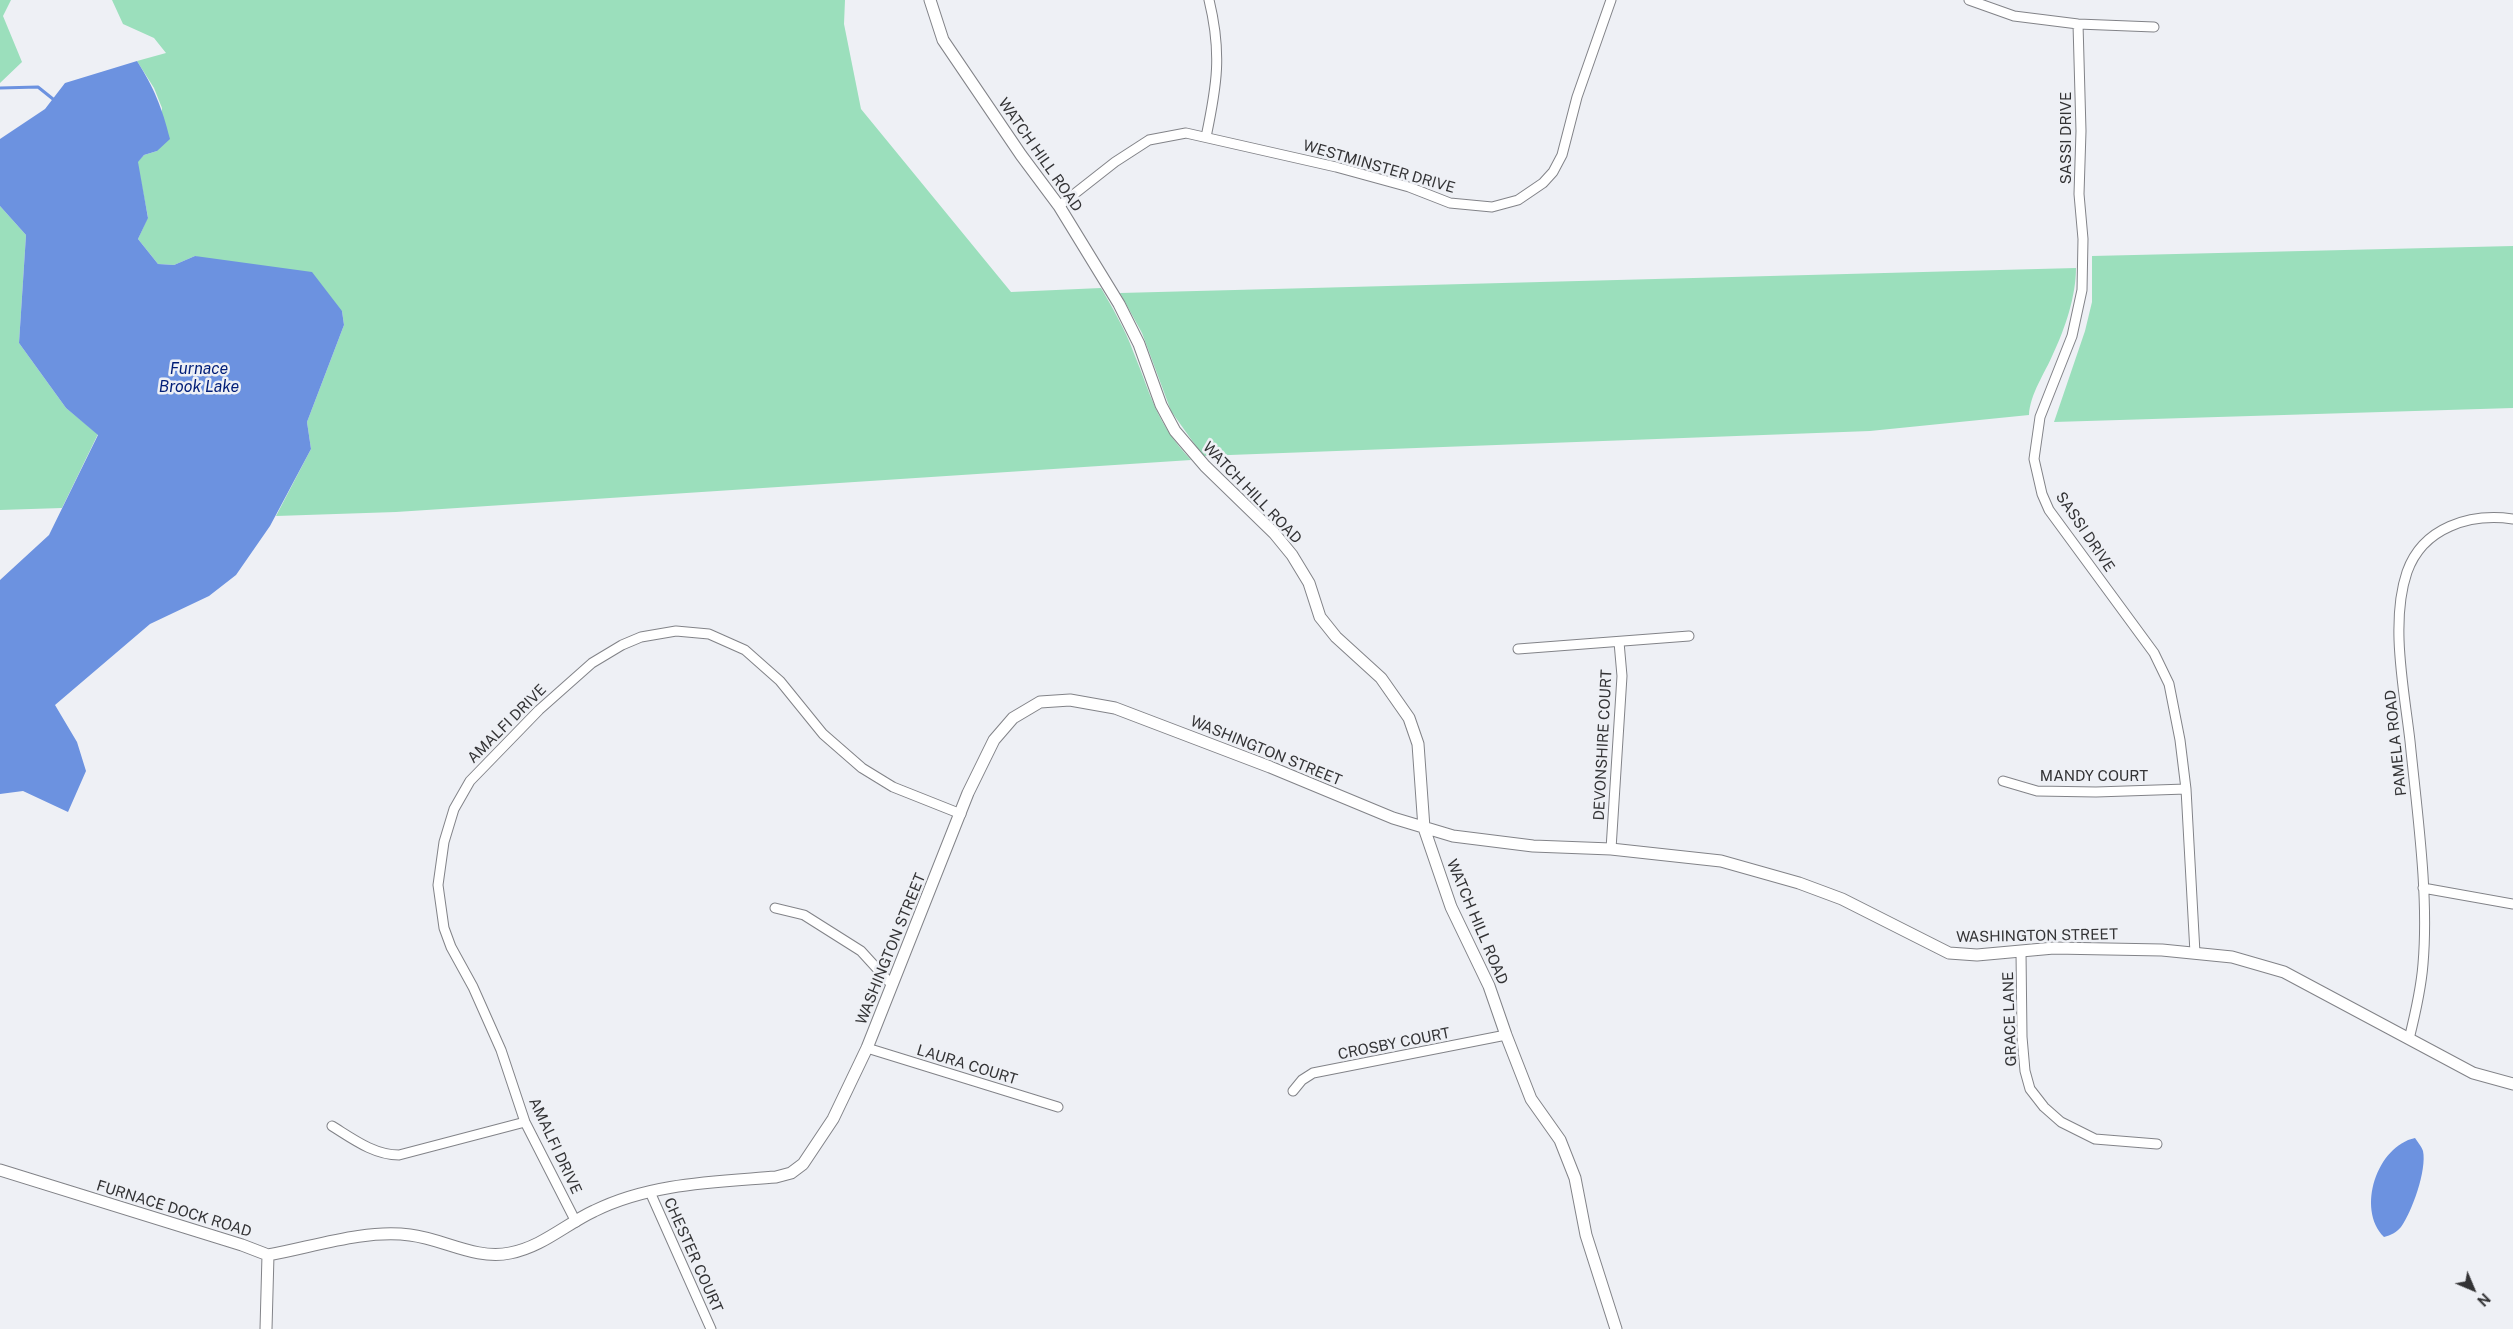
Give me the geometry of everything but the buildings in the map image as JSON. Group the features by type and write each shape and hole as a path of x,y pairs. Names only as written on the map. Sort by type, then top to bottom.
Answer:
{"street":[{"name":"WATCH HILL ROAD","path":"930,0 943,40 1021,155 1059,206 1127,318 1142,352 1160,405 1175,431 1205,466 1274,533 1309,583 1320,617 1336,637 1380,678 1409,718 1418,744 1424,828 1451,906 1489,986 1531,1099 1560,1140 1575,1178 1586,1235 1616,1329"},
{"path":"1206,137 1217,85 1218,60 1215,24 1209,0"},
{"name":"WESTMINSTER DRIVE","path":"1059,206 1114,162 1149,140 1186,134 1206,137 1409,187 1450,203 1492,208 1518,200 1542,183 1553,172 1562,155 1577,97 1611,0"},
{"path":"1969,0 2014,16 2078,24 2154,27"},
{"name":"SASSI DRIVE","path":"2078,24 2081,131 2079,194 2083,239 2082,290 2072,336 2040,417 2034,459 2042,494 2050,510 2154,653 2169,684 2180,740 2186,788 2195,953"},
{"name":"PAMELA ROAD","path":"2409,1039 2423,964 2422,888 2402,660 2400,601 2408,571 2419,549 2444,529 2464,520 2494,516 2513,519"},
{"name":"AMALFI DRIVE","path":"576,1222 526,1122 500,1050 473,987 451,947 444,928 438,885 444,842 454,809 470,780 539,710 592,664 622,645 641,637 676,630 709,634 745,650 759,660 780,681 823,734 862,768 893,787 961,814"},
{"path":"1518,649 1689,636"},
{"name":"DEVONSHIRE COURT","path":"1611,849 1622,676 1620,642"},
{"name":"WASHINGTON STREET","path":"268,1255 367,1236 410,1235 484,1254 510,1253 551,1237 594,1210 650,1192 674,1186 776,1177 791,1173 803,1164 820,1141 867,1048 961,814 994,740 1013,718 1040,702 1070,700 1115,708 1270,767 1393,818 1453,836 1533,846 1611,849 1721,861 1799,883 1842,899 1949,952 1977,955 2054,948 2162,950 2232,957 2284,972 2473,1072 2513,1084"},
{"name":"MANDY COURT","path":"2003,780 2037,791 2096,792 2186,788"},
{"path":"2422,888 2513,904"},
{"path":"775,908 804,915 861,951 892,985"},
{"name":"GRACE LANE","path":"2021,952 2022,1037 2025,1071 2030,1089 2044,1107 2060,1122 2095,1139 2157,1144"},
{"name":"CROSBY COURT","path":"1293,1090 1302,1080 1313,1073 1506,1035"},
{"name":"LAURA COURT","path":"867,1048 1058,1107"},
{"path":"332,1126 373,1150 387,1155 399,1155 526,1122"},
{"name":"FURNACE DOCK ROAD","path":"0,1170 242,1244 268,1255"},
{"name":"CHESTER COURT","path":"650,1192 711,1329"},
{"path":"266,1329 268,1255"}],"green space":[{"path":"0,0 11,0 3,16 22,62 0,83"},
{"path":"112,0 845,0 844,24 861,109 1011,292 1101,288 1126,335 1162,421 1169,433 1191,460 396,512 276,516 311,449 307,422 344,325 342,311 195,256 174,265 158,264 138,239 148,217 137,162 144,155 157,151 162,108 154,88 137,61 166,53 154,38 123,24"},
{"path":"0,206 26,235 19,343 66,408 98,434 62,508 0,510"},
{"path":"2513,246 2513,408 2054,422 2085,331 2092,302 2092,256"},
{"path":"2076,268 2072,301 2066,323 2035,391 2029,415 1870,431 1203,456 1171,411 1142,333 1120,293"}],"water":[{"name":"Furnace Brook Lake","path":"137,61 157,98 170,139 157,151 144,155 138,162 148,218 138,239 158,264 174,265 195,256 312,272 342,311 344,325 307,422 311,449 270,526 236,575 209,596 150,624 55,705 77,742 86,771 68,812 23,791 0,794 0,580 49,535 98,435 66,408 19,343 26,235 0,206 0,139 45,109 65,83"},
{"path":"2415,1138 2422,1149 2424,1159 2418,1190 2401,1227 2393,1234 2384,1237 2376,1225 2372,1211 2371,1195 2375,1180 2381,1165 2390,1153 2402,1143"}],"waterway":[{"path":"0,88 38,87 53,99"}]}
